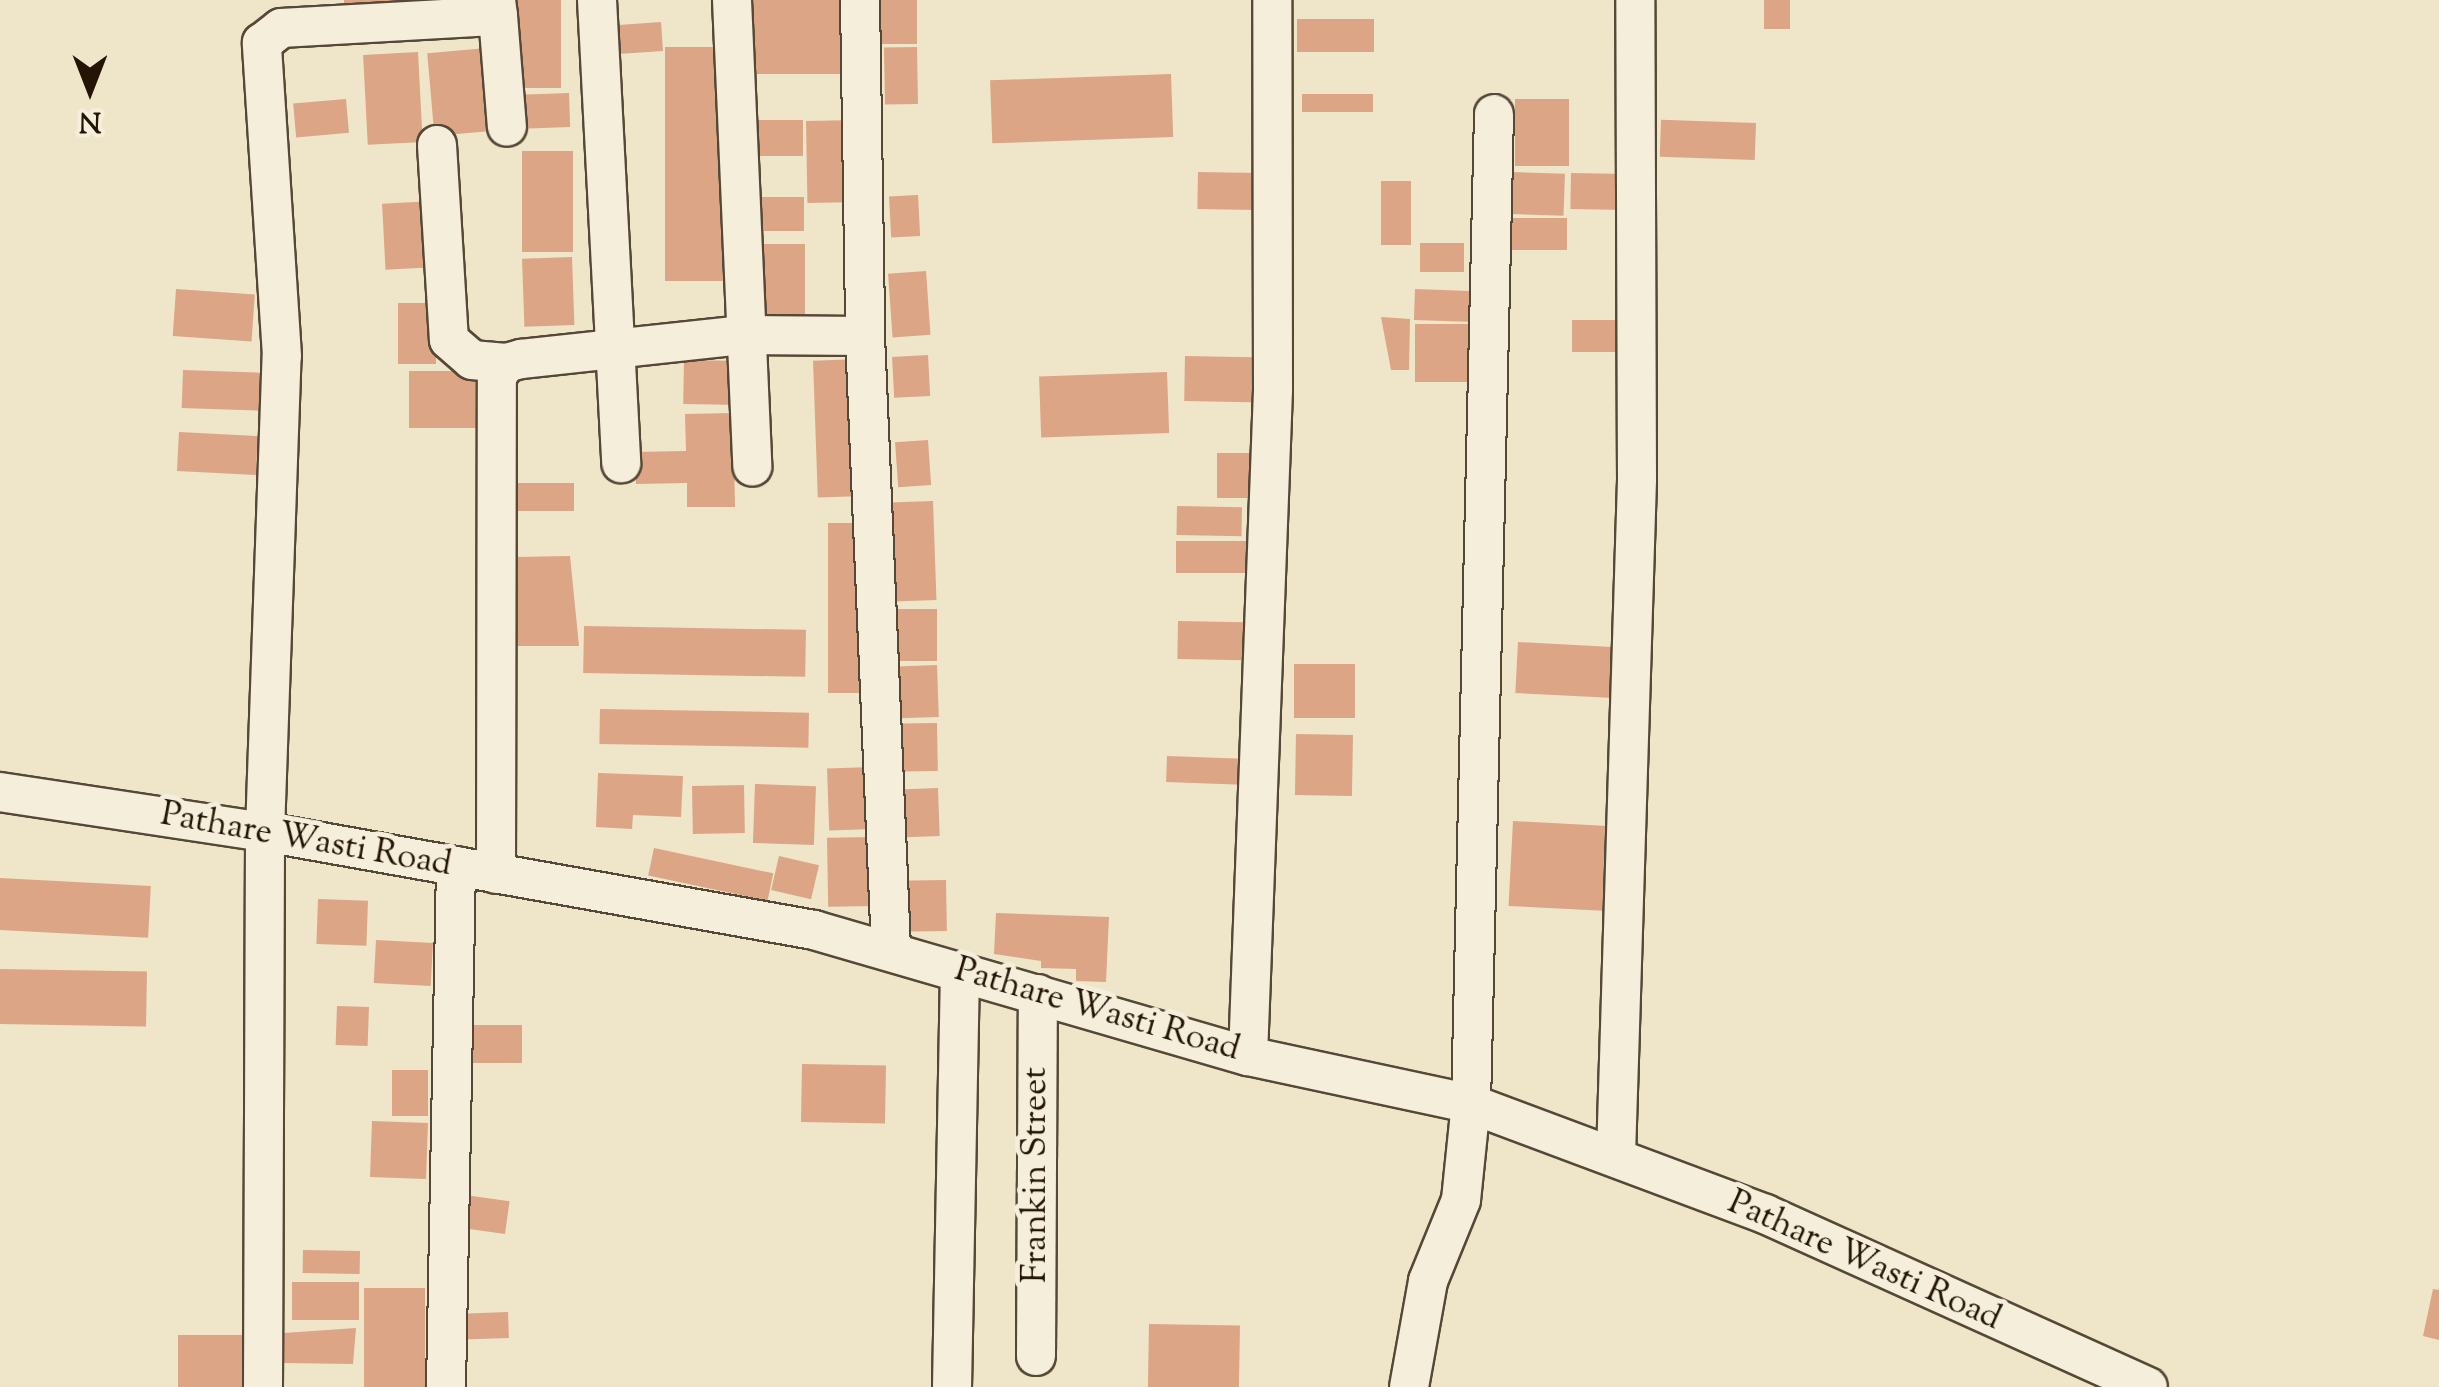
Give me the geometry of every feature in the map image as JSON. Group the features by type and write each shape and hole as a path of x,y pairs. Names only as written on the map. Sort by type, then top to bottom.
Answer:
{"street":[{"path":"597,0 621,463"},
{"path":"732,0 742,335 752,467"},
{"path":"860,0 865,336 891,948"},
{"path":"1248,1056 1273,389 1272,0"},
{"path":"1616,1156 1637,478 1635,0"},
{"path":"263,1387 265,832 282,356 262,43 282,28 497,8 507,128"},
{"path":"1409,1387 1428,1280 1461,1200 1471,1104 1494,114"},
{"path":"437,145 448,340 472,360 506,363 614,353 742,335 865,336"},
{"path":"496,874 495,392 506,363"},
{"name":"Pathare Wasti Road","path":"0,792 265,832 891,948 960,973 1248,1056 1471,1104 1765,1214 2148,1387"},
{"path":"446,1387 456,866"},
{"path":"952,1387 960,973"},
{"name":"Frankin Street","path":"1036,1356 1038,994"}],"building":[{"path":"344,0 401,0 401,17 344,17"},
{"path":"517,0 561,0 561,88 517,88"},
{"path":"749,0 852,0 852,74 749,74"},
{"path":"880,0 917,0 917,44 880,44"},
{"path":"1764,0 1790,0 1790,29 1764,29"},
{"path":"1297,19 1374,19 1374,52 1297,52"},
{"path":"661,22 663,51 603,55 601,26"},
{"path":"665,47 726,47 726,281 665,281"},
{"path":"917,47 918,104 885,105 884,48"},
{"path":"487,48 494,131 434,136 427,53"},
{"path":"418,52 423,142 368,145 363,55"},
{"path":"1171,74 1173,137 992,143 990,80"},
{"path":"569,93 570,127 521,129 520,95"},
{"path":"1302,94 1373,94 1373,112 1302,112"},
{"path":"346,99 349,133 296,137 293,104"},
{"path":"1515,99 1569,99 1569,166 1515,166"},
{"path":"752,120 803,120 803,156 752,156"},
{"path":"858,120 859,202 807,203 806,121"},
{"path":"1661,120 1756,123 1755,160 1660,157"},
{"path":"522,151 573,151 573,252 522,252"},
{"path":"1198,172 1258,173 1257,210 1197,209"},
{"path":"1513,172 1565,174 1564,216 1512,214"},
{"path":"1571,173 1628,174 1627,210 1570,209"},
{"path":"1381,181 1411,181 1411,245 1381,245"},
{"path":"918,195 920,236 891,237 889,197"},
{"path":"753,197 804,197 804,231 753,231"},
{"path":"434,201 437,267 386,270 382,204"},
{"path":"1511,218 1567,218 1567,250 1511,250"},
{"path":"1420,243 1464,243 1464,272 1420,272"},
{"path":"757,244 805,244 805,329 757,329"},
{"path":"572,257 574,325 524,327 522,259"},
{"path":"926,271 930,335 893,337 888,274"},
{"path":"176,289 255,295 252,341 173,336"},
{"path":"1415,289 1476,291 1475,322 1414,320"},
{"path":"398,303 436,303 436,364 398,364"},
{"path":"1381,317 1410,319 1409,370 1391,370"},
{"path":"1572,320 1629,320 1629,352 1572,352"},
{"path":"1415,324 1478,324 1478,382 1415,382"},
{"path":"928,355 930,396 894,398 892,357"},
{"path":"1185,356 1265,357 1264,402 1184,401"},
{"path":"860,359 865,496 818,498 813,361"},
{"path":"684,360 729,361 728,405 683,404"},
{"path":"183,370 267,373 266,411 182,408"},
{"path":"409,371 478,371 478,428 409,428"},
{"path":"1167,372 1169,433 1041,437 1039,376"},
{"path":"733,413 735,507 687,507 687,483 636,484 635,452 686,451 685,414"},
{"path":"179,432 258,436 256,475 177,471"},
{"path":"928,440 931,485 898,487 895,442"},
{"path":"1217,453 1261,453 1261,498 1217,498"},
{"path":"512,483 574,483 574,511 512,511"},
{"path":"933,501 936,600 893,601 890,503"},
{"path":"1177,506 1242,507 1241,536 1176,535"},
{"path":"828,523 867,523 867,693 828,693"},
{"path":"1176,541 1246,541 1246,573 1176,573"},
{"path":"570,556 579,646 517,646 517,557"},
{"path":"894,609 937,609 937,661 894,661"},
{"path":"1178,621 1258,622 1257,660 1177,659"},
{"path":"584,626 806,630 805,677 583,673"},
{"path":"1518,642 1617,647 1614,698 1515,693"},
{"path":"1294,664 1355,664 1355,718 1294,718"},
{"path":"937,665 939,717 899,718 897,666"},
{"path":"600,709 809,713 808,748 599,744"},
{"path":"937,723 938,771 903,772 902,724"},
{"path":"1296,734 1353,735 1352,796 1295,795"},
{"path":"1167,756 1243,759 1242,785 1166,782"},
{"path":"872,767 874,829 829,831 827,769"},
{"path":"598,773 683,776 681,817 633,815 632,829 596,827"},
{"path":"755,784 816,786 814,845 753,843"},
{"path":"744,785 745,833 693,834 692,786"},
{"path":"938,788 940,836 906,837 904,789"},
{"path":"1513,821 1617,826 1612,911 1509,906"},
{"path":"876,837 877,906 828,907 827,838"},
{"path":"654,848 773,873 768,901 648,875"},
{"path":"779,856 819,865 811,899 771,890"},
{"path":"0,878 151,886 148,938 0,930"},
{"path":"946,880 947,931 898,932 897,881"},
{"path":"318,899 368,901 366,946 316,944"},
{"path":"996,913 1109,917 1106,982 1076,981 1076,969 1041,968 1041,961 994,954"},
{"path":"376,940 433,943 431,986 374,983"},
{"path":"0,969 147,972 146,1027 0,1024"},
{"path":"337,1006 369,1007 368,1046 336,1045"},
{"path":"467,1025 522,1025 522,1063 467,1063"},
{"path":"802,1064 886,1065 885,1123 801,1122"},
{"path":"392,1070 428,1070 428,1116 392,1116"},
{"path":"372,1121 428,1123 426,1179 370,1177"},
{"path":"465,1195 510,1201 505,1234 460,1228"},
{"path":"303,1250 360,1251 360,1274 303,1273"},
{"path":"292,1282 359,1282 359,1320 292,1320"},
{"path":"364,1288 425,1288 425,1387 364,1387"},
{"path":"2433,1289 2439,1290 2439,1340 2423,1336"},
{"path":"508,1312 509,1338 462,1340 461,1314"},
{"path":"1149,1324 1240,1326 1239,1387 1148,1387"},
{"path":"356,1328 353,1364 283,1363 284,1333"},
{"path":"178,1335 251,1335 251,1387 178,1387"}]}
